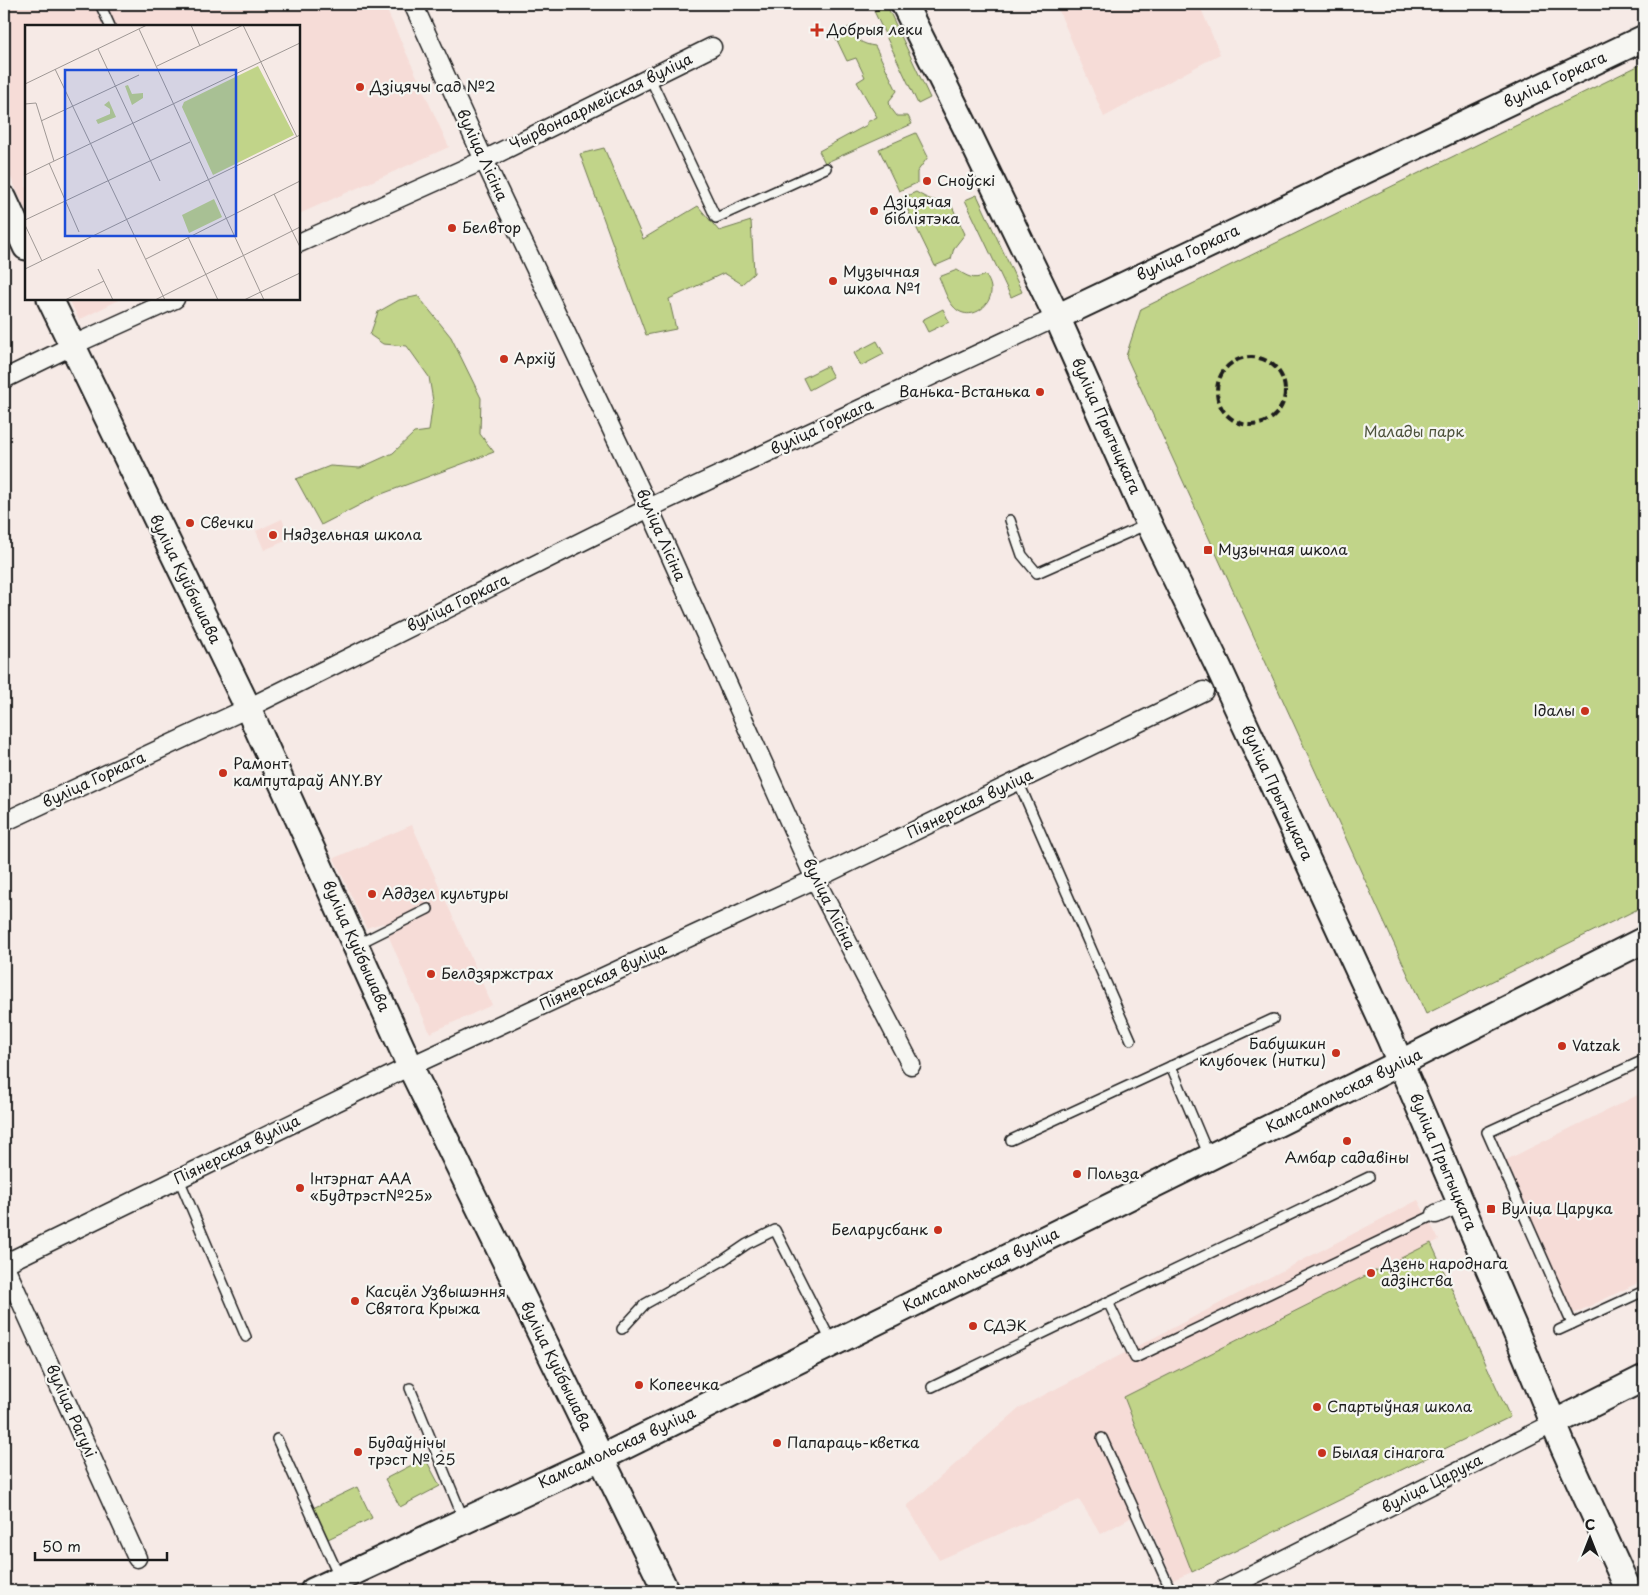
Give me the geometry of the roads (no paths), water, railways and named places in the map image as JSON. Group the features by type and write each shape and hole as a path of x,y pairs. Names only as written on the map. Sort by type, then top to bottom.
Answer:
{"main road":[{"name":"вуліца Прытыцкага","path":"904,4 1057,316 1149,524 1218,666 1401,1063 1563,1446 1629,1591"},
{"name":"вуліца Горкага","path":"1057,316 1644,38"},
{"path":"4,200 25,246"},
{"name":"вуліца Куйбышава","path":"50,300 248,708 410,1066 666,1591"},
{"name":"Камсамольская вуліца","path":"313,1591 624,1446 1401,1063 1644,940"},
{"name":"вуліца Царука","path":"1554,1422 1644,1378"}],"street":[{"name":"вуліца Лісіна","path":"413,4 484,160 649,508 815,879 911,1065"},
{"name":"Чырвонаармейская вуліца","path":"300,243 484,160 712,47"},
{"path":"4,379 72,345 173,300"},
{"name":"вуліца Горкага","path":"4,822 248,708 649,508 1057,316"},
{"name":"Піянерская вуліца","path":"4,1264 410,1066 815,879 1204,691"},
{"path":"1436,1214 1461,1203"},
{"name":"вуліца Рагулі","path":"4,1264 137,1558"},
{"name":"вуліца Царука","path":"1221,1591 1554,1422"}],"lane":[{"path":"100,4 110,25"},
{"path":"650,78 716,218 826,168"},
{"path":"1010,520 1022,556 1037,573 1149,524"},
{"path":"1018,781 1132,1040"},
{"path":"356,946 428,909"},
{"path":"1011,1140 1273,1019"},
{"path":"1572,1324 1487,1132 1644,1060"},
{"path":"1171,1066 1210,1157"},
{"path":"932,1388 1369,1177"},
{"path":"179,1179 246,1336"},
{"path":"1108,1302 1135,1358 1436,1214"},
{"path":"622,1329 645,1304 722,1261 747,1244 775,1230 832,1344"},
{"path":"1559,1330 1644,1291"},
{"path":"410,1388 464,1520"},
{"path":"1102,1438 1171,1591"},
{"path":"277,1439 340,1579"}],"railway":[{"path":"1244,357 1258,357 1270,362 1280,372 1285,384 1285,391 1285,398 1280,410 1270,420 1258,425 1244,425 1232,420 1222,410 1217,398 1217,384 1222,372 1232,362 1244,357"}],"place":[{"name":"Добрыя леки","path":"817,30"},
{"name":"Дзіцячы сад №2","path":"360,87"},
{"name":"Сноўскі","path":"927,181"},
{"name":"Дзіцячая бібліятэка","path":"874,211"},
{"name":"Белвтор","path":"452,228"},
{"name":"Музычная школа №1","path":"833,281"},
{"name":"Архіў","path":"504,359"},
{"name":"Ванька-Встанька","path":"1040,392"},
{"name":"Свечки","path":"190,523"},
{"name":"Нядзельная школа","path":"273,535"},
{"name":"Музычная школа","path":"1208,550"},
{"name":"Ідалы","path":"1585,711"},
{"name":"Рамонт кампутараў ANY.BY","path":"223,773"},
{"name":"Аддзел культуры","path":"372,894"},
{"name":"Белдзяржстрах","path":"431,974"},
{"name":"Vatzak","path":"1562,1046"},
{"name":"Бабушкин клубочек (нитки)","path":"1336,1053"},
{"name":"Амбар садавіны","path":"1347,1141"},
{"name":"Польза","path":"1077,1174"},
{"name":"Інтэрнат ААА «Будтрэст№25»","path":"300,1188"},
{"name":"Вуліца Царука","path":"1491,1209"},
{"name":"Беларусбанк","path":"938,1230"},
{"name":"Дзень народнага адзінства","path":"1371,1273"},
{"name":"Касцёл Узвышэння Святога Крыжа","path":"355,1301"},
{"name":"СДЭК","path":"973,1326"},
{"name":"Копеечка","path":"639,1385"},
{"name":"Спартыўная школа","path":"1317,1407"},
{"name":"Папараць-кветка","path":"777,1443"},
{"name":"Будаўнічы трэст № 25","path":"358,1452"},
{"name":"Былая сінагога","path":"1322,1453"}],"park label":[{"name":"Малады парк","path":"1414,432"}]}
